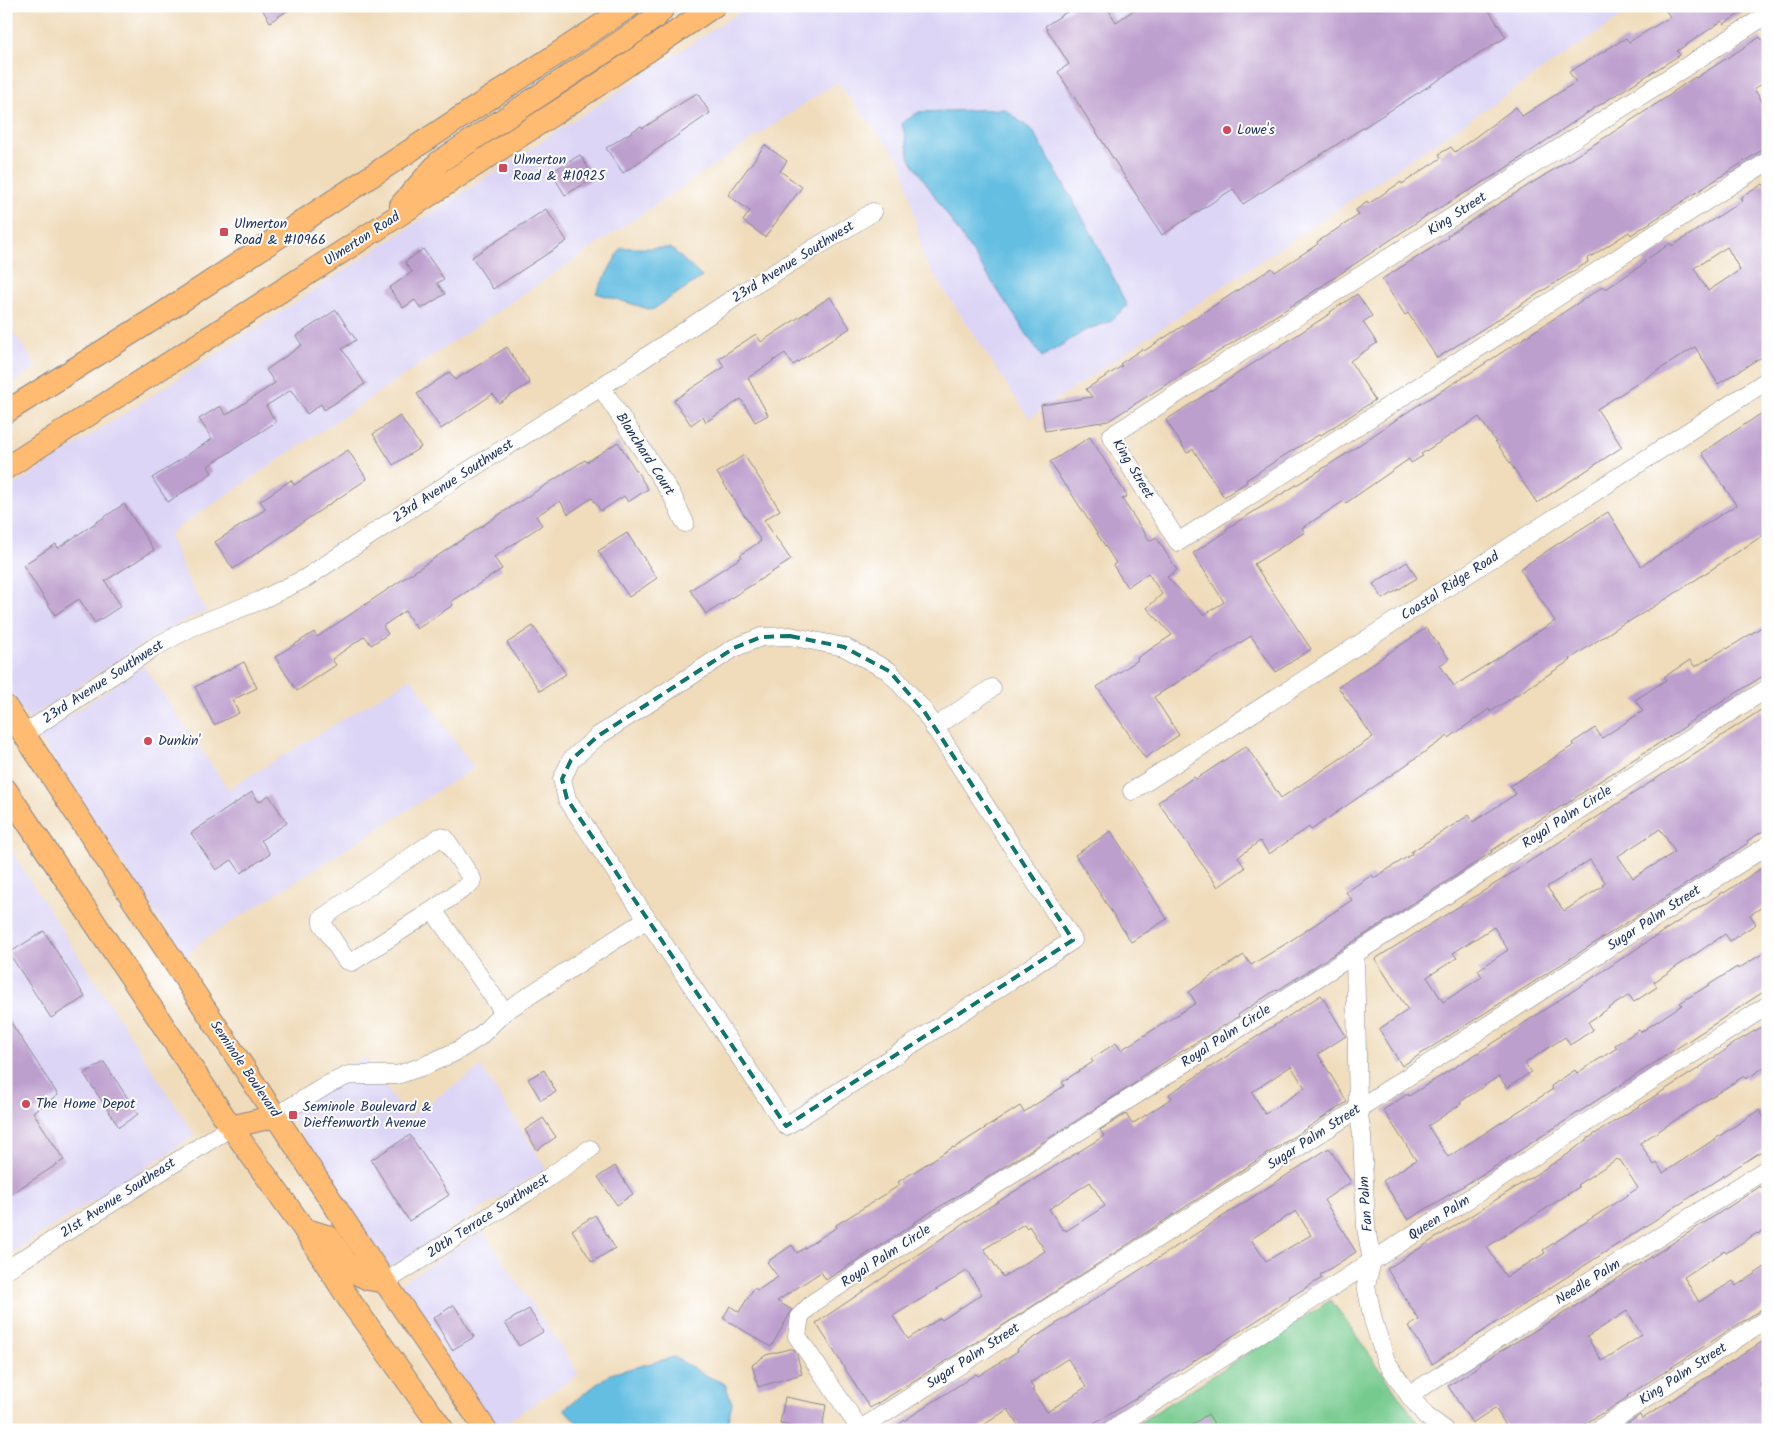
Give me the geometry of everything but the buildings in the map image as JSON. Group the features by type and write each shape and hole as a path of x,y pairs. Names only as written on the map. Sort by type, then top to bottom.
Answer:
{"main road":[{"path":"6,412 160,315 630,6"},
{"path":"382,226 439,162 638,30 657,16 665,6"},
{"name":"Ulmerton Road","path":"6,468 382,226 595,87 714,6"},
{"name":"Seminole Boulevard","path":"6,707 385,1282 486,1430"},
{"path":"6,790 230,1127 304,1229 352,1304 446,1428"},
{"path":"230,1127 276,1116"},
{"path":"304,1229 329,1237 347,1264 358,1274 368,1279 385,1282"}],"street":[{"name":"King Street","path":"1768,14 1110,436 1178,542 1768,161"},
{"name":"23rd Avenue Southwest","path":"24,734 153,648 184,631 306,578 450,482 601,387 740,294 873,212"},
{"name":"Coastal Ridge Road","path":"1132,791 1768,380"},
{"name":"Blanchard Court","path":"601,387 672,495 685,523"},
{"path":"790,636 844,647 889,671 924,712 1073,940 786,1126 647,919 567,799 562,779 571,760 598,736 734,648 761,637 790,636"},
{"path":"934,728 992,688"},
{"name":"Royal Palm Circle","path":"860,1429 797,1336 800,1316 814,1302 1355,953 1767,691"},
{"path":"440,837 445,838 472,879 472,883 433,910 352,962 346,960 322,923 322,918 440,837"},
{"name":"Sugar Palm Street","path":"860,1429 1768,845"},
{"path":"433,910 504,1012"},
{"path":"276,1116 329,1084 349,1075 397,1075 424,1066 457,1051 479,1037 504,1012 647,919"},
{"name":"Fan Palm","path":"1355,953 1358,1108 1362,1136 1364,1210 1372,1261 1366,1285 1377,1336 1386,1362 1426,1416 1445,1430"},
{"name":"Queen Palm","path":"1110,1430 1768,1005"},
{"name":"21st Avenue Southeast","path":"6,1270 230,1127"},
{"name":"20th Terrace Southwest","path":"385,1282 526,1193 590,1149"},
{"name":"Needle Palm","path":"1409,1395 1768,1168"},
{"name":"King Palm Street","path":"1598,1430 1768,1318"}],"highlighted area":[{"path":"790,636 844,647 889,671 924,711 1073,940 786,1126 567,799 562,779 571,760 598,736 734,648 761,637"}],"shaded area":[{"path":"749,6 1637,6 1029,418 924,260 903,164 837,82 169,534 190,584 207,611 187,619 148,640 28,719 6,687 6,491","holes":["1033,131 1094,238 1127,306 1109,322 1086,330 1042,357"]},
{"path":"6,321 37,367 6,387"},
{"path":"144,666 228,789 411,678 474,768 202,941 185,958 38,736"},
{"path":"6,843 195,1136 6,1256"},
{"path":"365,1057 407,1118 481,1067 546,1168 389,1268 280,1102"},
{"path":"483,1231 579,1374 496,1429 400,1284"}],"green space":[{"path":"1331,1300 1423,1430 1128,1430"}],"water":[{"path":"1004,109 1033,131 1094,238 1127,306 1109,322 1086,330 1042,357 910,159 902,123 919,112"},
{"path":"621,248 671,248 702,277 652,310 596,293"},
{"path":"674,1357 725,1384 732,1403 726,1430 584,1430 564,1409 610,1374"}],"place":[{"name":"Lowe's","path":"1227,130"},
{"name":"Ulmerton Road & #10925","path":"503,168"},
{"name":"Ulmerton Road & #10966","path":"224,232"},
{"name":"Dunkin'","path":"148,741"},
{"name":"The Home Depot","path":"26,1104"},
{"name":"Seminole Boulevard & Dieffenworth Avenue","path":"293,1115"}]}
